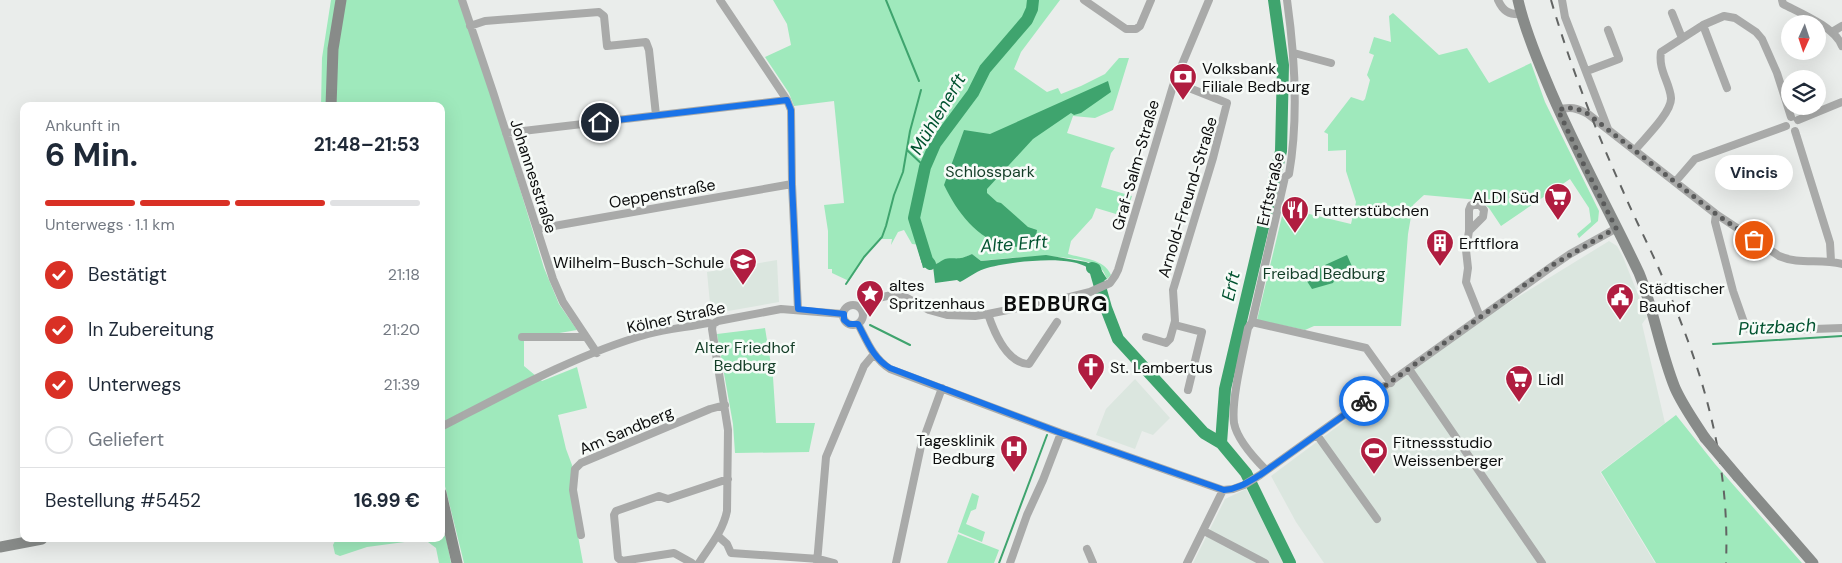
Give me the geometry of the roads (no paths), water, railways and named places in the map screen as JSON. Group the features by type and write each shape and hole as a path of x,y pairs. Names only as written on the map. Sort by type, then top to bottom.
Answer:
{"street":[{"path":"331,102 334,48 341,0"},
{"name":"Johannesstraße","path":"462,0 553,279 563,302 597,353"},
{"path":"720,0 787,100 791,110 792,184 798,309"},
{"path":"1084,0 1126,28 1131,29 1140,26 1151,0"},
{"name":"Graf-Salm-Straße","path":"988,314 1090,292 1112,280 1118,270 1174,82 1208,0"},
{"name":"Erftstraße","path":"1263,472 1234,424 1234,405 1248,328 1252,322 1285,177 1289,174 1293,151 1294,53 1287,0"},
{"path":"1498,0 1507,13 1521,14"},
{"path":"1518,0 1521,14 1558,110 1646,290 1675,387 1685,408 1705,438 1813,563"},
{"path":"1562,0 1565,17 1608,129"},
{"path":"1782,0 1783,4 1832,32 1841,41"},
{"path":"470,26 485,21 599,12 604,16 607,46 646,42 649,50 656,116"},
{"path":"1672,13 1682,38"},
{"path":"1636,150 1670,108 1671,98 1660,59 1661,52 1703,25 1724,16 1730,16 1756,32 1762,39 1794,119 1799,127 1795,131"},
{"path":"1703,25 1727,88"},
{"path":"1832,32 1842,26"},
{"path":"1587,71 1619,59 1608,30"},
{"path":"1294,53 1331,63"},
{"name":"Arnold-Freund-Straße","path":"1174,82 1227,103 1213,158 1173,290 1175,325"},
{"path":"506,133 787,100"},
{"path":"1795,131 1790,131 1786,126 1787,120 1842,102"},
{"path":"1558,110 1569,106 1579,109 1636,150 1716,214 1767,249 1788,260 1800,262 1831,261 1842,264"},
{"path":"1676,182 1695,159 1786,126"},
{"path":"1795,131 1830,243 1831,261"},
{"name":"Oeppenstraße","path":"538,229 792,184"},
{"path":"1716,214 1715,222 1732,291 1746,328 1754,331 1842,328"},
{"path":"858,324 874,354 881,363 890,368 1058,432 1224,490 1232,489 1244,485 1263,472 1391,383 1480,317 1570,254 1616,228"},
{"path":"1469,231 1466,250 1468,268 1466,282 1480,317"},
{"path":"858,324 849,324 844,320 846,308 851,306 860,308 872,299 892,295 912,300 929,310 947,315 975,316 988,314 994,332 1000,342 1014,357 1029,364 1057,322"},
{"path":"858,324 863,316 860,308"},
{"name":"Kölner Straße","path":"445,425 535,378 620,343 650,334 708,323 713,324 718,321 781,309 844,314"},
{"path":"1252,322 1366,348 1391,383"},
{"path":"699,563 724,525 727,511 728,430 712,329 713,324"},
{"path":"1146,337 1166,342 1170,340 1175,325 1202,332 1188,390"},
{"path":"522,337 586,337"},
{"path":"818,561 826,457 864,366 874,354"},
{"path":"1409,369 1542,563"},
{"path":"896,563 921,446 942,388"},
{"name":"Am Sandberg","path":"581,535 573,490 575,469 581,463 710,409 725,405"},
{"path":"1010,563 1027,515 1043,480 1058,432"},
{"path":"1316,435 1377,519"},
{"path":"692,563 674,553 622,561 618,558 614,515 616,511 659,496 668,499 728,479"},
{"path":"1187,563 1224,490"},
{"path":"445,522 458,563"},
{"path":"1204,531 1265,563"},
{"path":"718,536 731,553 728,563"},
{"path":"0,547 26,542"},
{"path":"1087,549 1092,563"},
{"path":"731,553 834,563"}],"water":[{"path":"1108,81 1111,92 1081,113 1074,115 1071,113 1033,139 987,189 987,193 997,202 1001,203 1028,227 1037,230 1035,245 1007,246 977,231 955,205 944,185 964,130 990,134"},
{"path":"917,245 921,245 928,259 935,264 945,259 960,258 972,254 981,261 1046,255 1086,262 1100,268 1107,279 1096,284 1092,271 1088,268 1067,261 1053,260 994,266 984,269 960,282 957,280 935,283 933,266 923,268"},
{"path":"1347,255 1354,271 1335,279 1333,283 1312,289 1303,275 1312,271 1314,266 1317,265 1320,267 1327,282 1331,280 1325,265"}],"waterway":[{"path":"886,0 919,81"},
{"name":"Mühlenerft","path":"930,264 927,260 914,218 925,167 935,144 973,93 985,69 1027,20 1032,9 1033,0"},
{"name":"Erft","path":"1274,0 1283,65 1281,151 1225,389 1221,443 1246,473 1290,563"},
{"path":"846,284 864,257 882,237 903,172 910,131 921,90"},
{"path":"907,150 925,167"},
{"name":"Alte Erft","path":"1092,268 1095,269 1106,308 1118,339 1204,433 1221,443"},
{"path":"870,325 910,345"},
{"name":"Pützbach","path":"1713,344 1842,336"},
{"path":"999,563 1047,435"}],"railway":[{"path":"1551,0 1566,49 1593,120 1628,203 1662,276 1693,355 1712,422 1719,456 1724,491 1726,563"}],"place":[{"name":"Volksbank Filiale Bedburg","path":"1183,101"},
{"name":"ALDI Süd","path":"1558,221"},
{"name":"Futterstübchen","path":"1295,234"},
{"name":"Vincis","path":"1754,240"},
{"name":"Erftflora","path":"1440,267"},
{"name":"Wilhelm-Busch-Schule","path":"743,286"},
{"name":"altes Spritzenhaus","path":"870,318"},
{"name":"Städtischer Bauhof","path":"1620,321"},
{"name":"St. Lambertus","path":"1091,391"},
{"name":"Lidl","path":"1519,403"},
{"name":"Tagesklinik Bedburg","path":"1014,473"},
{"name":"Fitnessstudio Weissenberger","path":"1374,475"}],"district":[{"name":"BEDBURG","path":"1056,304"}],"park label":[{"name":"Schlosspark","path":"990,171"},
{"name":"Freibad Bedburg","path":"1324,273"},
{"name":"Alter Friedhof Bedburg","path":"745,356"}]}
